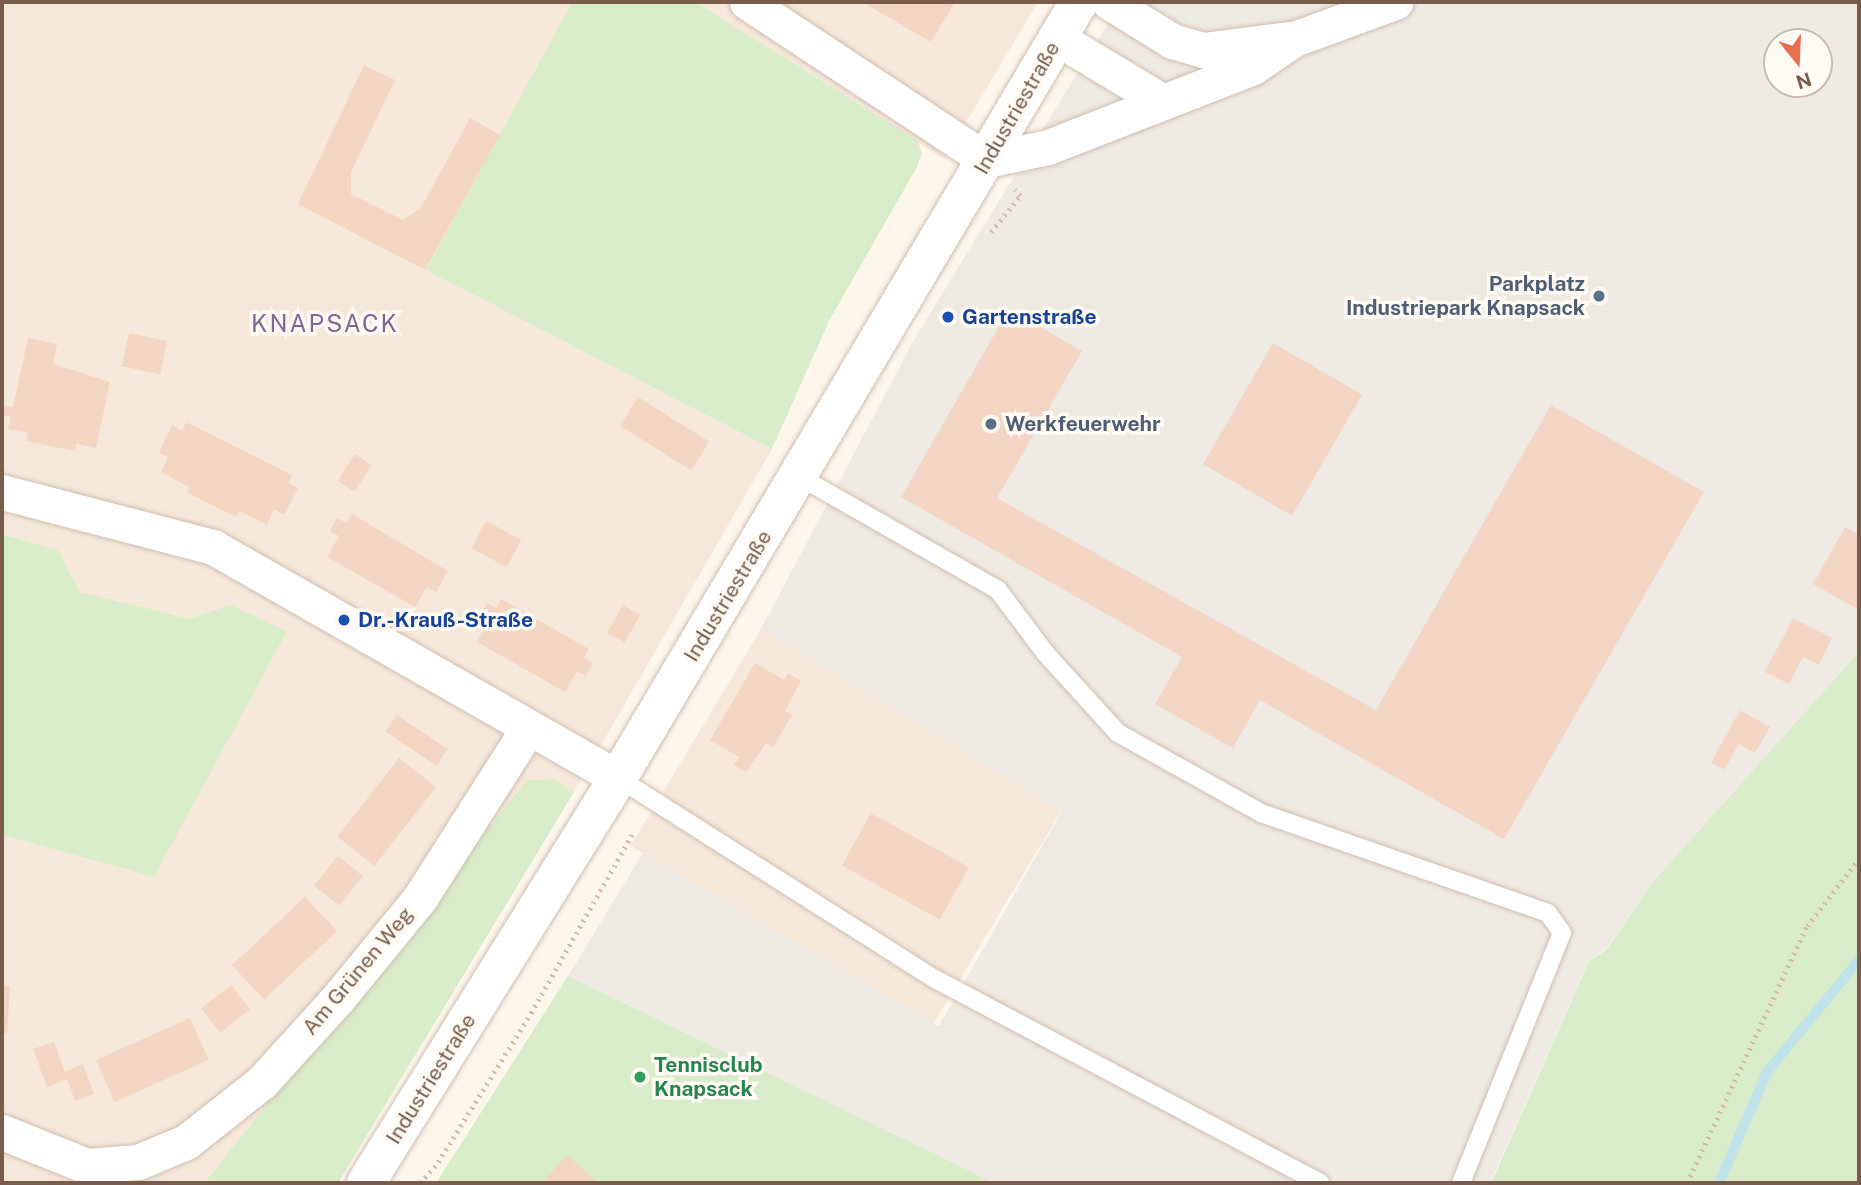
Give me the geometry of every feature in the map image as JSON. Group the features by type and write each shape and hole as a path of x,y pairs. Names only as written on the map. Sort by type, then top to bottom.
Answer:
{"main road":[{"name":"Industriestraße","path":"366,1183 618,778 800,477 1079,2"}],"street":[{"path":"747,2 987,160 1048,147 1253,67 1294,39"},
{"path":"1109,2 1172,41 1203,50 1294,39 1395,2"},
{"path":"1057,38 1163,102"},
{"path":"2,492 213,547 527,730 618,778"},
{"name":"Am Grünen Weg","path":"2,1132 87,1166 138,1173 186,1142 262,1082 331,1006 420,898 527,730"}],"lane":[{"path":"800,477 998,590 1046,654 1118,733 1261,813 1548,913 1562,933 1461,1183"},
{"path":"618,778 935,979 1321,1183"}],"path":[{"path":"1687,1183 1807,926 1859,859"}],"shaded area":[{"path":"2,2 572,2 426,270 772,449 574,792 554,779 203,1183 2,1183 2,835 154,877 186,620 80,592 58,550 2,534"},
{"path":"695,2 1038,2 944,159"},
{"path":"1121,2 1859,2 1859,652 1651,884 1607,948 1589,960 1490,1183 995,1183 568,976 643,853 939,1026 1062,811 761,629 915,338"},
{"path":"761,629 1062,810 932,1027 631,846"}],"green space":[{"path":"572,2 695,2 918,141 922,153 917,167 829,321 772,449 426,270"},
{"path":"2,534 58,550 80,592 189,619 230,605 287,631 154,877 2,835"},
{"path":"1859,652 1859,1183 1491,1183 1589,961 1607,949 1651,884"},
{"path":"554,779 574,792 338,1183 204,1183 527,780"},
{"name":"Tennisclub Knapsack","path":"568,976 995,1183 436,1183"}],"building":[{"path":"862,2 955,2 931,42"},
{"path":"364,65 395,80 351,172 351,194 403,220 421,208 470,118 500,135 425,270 298,204"},
{"path":"1009,309 1082,351 997,498 1376,710 1551,405 1704,492 1504,839 1260,700 1233,748 1155,704 1182,657 901,497"},
{"path":"129,333 167,341 160,374 122,366"},
{"path":"28,338 57,344 53,364 110,382 96,448 76,444 75,451 26,441 28,433 8,429 11,417 3,415 5,406 13,407"},
{"path":"1273,343 1362,394 1292,516 1203,464"},
{"path":"638,397 709,442 691,470 620,426"},
{"path":"186,422 292,475 288,483 298,488 284,515 274,509 267,525 239,511 236,517 186,492 189,487 161,472 168,457 159,453 172,425 182,431"},
{"path":"355,454 372,465 354,492 338,481"},
{"path":"352,514 448,571 436,592 427,587 415,607 327,557 339,536 330,531 337,518 346,523"},
{"path":"486,521 521,540 507,567 471,548"},
{"path":"1845,527 1859,535 1859,610 1813,584"},
{"path":"501,599 589,649 584,658 593,663 586,676 577,671 565,692 477,642 489,621 480,616 487,603 496,608"},
{"path":"623,605 640,615 624,643 607,633"},
{"path":"1793,618 1832,638 1819,665 1803,657 1789,684 1765,672"},
{"path":"755,663 784,680 788,673 801,681 785,711 792,715 773,748 766,743 746,772 734,765 739,757 710,740"},
{"path":"1740,710 1770,727 1755,753 1739,744 1724,770 1711,763"},
{"path":"397,715 448,749 436,766 386,732"},
{"path":"399,758 436,787 374,866 337,837"},
{"path":"871,813 969,867 940,920 842,865"},
{"path":"338,856 363,876 339,906 314,886"},
{"path":"305,897 337,931 264,1000 232,965"},
{"path":"231,985 250,1009 220,1033 201,1008"},
{"path":"2,986 10,987 7,1033 2,1033"},
{"path":"190,1018 209,1060 115,1102 96,1060"},
{"path":"54,1042 65,1072 83,1064 94,1094 75,1101 67,1079 47,1087 33,1049"},
{"path":"567,1155 598,1183 542,1183"}],"waterway":[{"path":"1719,1183 1767,1072 1859,960"}],"place":[{"name":"Parkplatz Industriepark Knapsack","path":"1599,296"},
{"name":"Gartenstraße","path":"948,317"},
{"name":"Werkfeuerwehr","path":"991,424"},
{"name":"Dr.-Krauß-Straße","path":"344,620"},
{"name":"Tennisclub Knapsack","path":"640,1077"}],"district":[{"name":"KNAPSACK","path":"325,324"}]}
